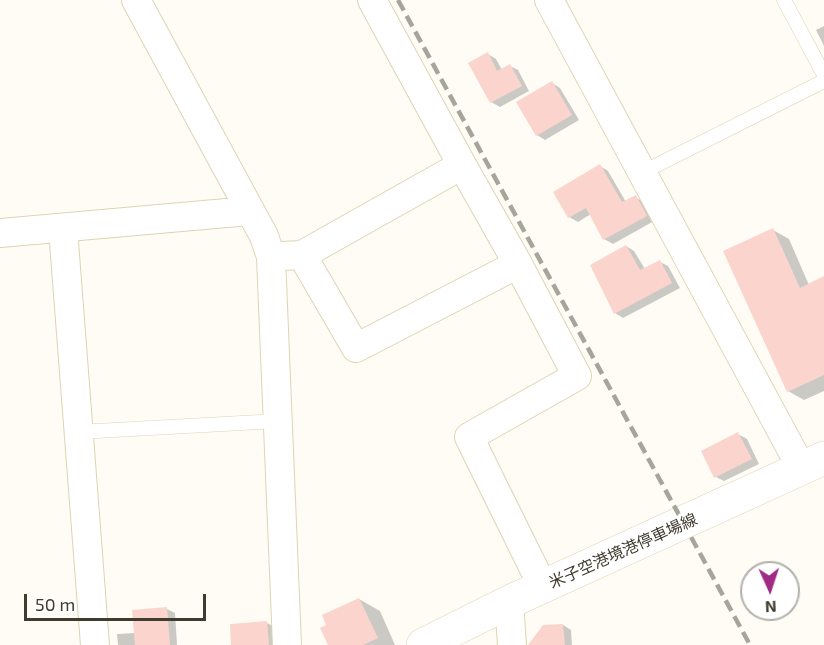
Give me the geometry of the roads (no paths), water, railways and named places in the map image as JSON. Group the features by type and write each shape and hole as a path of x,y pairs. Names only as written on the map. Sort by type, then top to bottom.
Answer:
{"main road":[{"name":"米子空港境港停車場線","path":"423,645 509,602 813,464"}],"street":[{"path":"136,0 264,236 271,257 287,645"},
{"path":"372,0 518,264 577,376 470,437 543,587"},
{"path":"549,0 643,172 813,464"},
{"path":"271,257 302,255 462,165"},
{"path":"0,234 249,211"},
{"path":"63,229 95,645"},
{"path":"302,255 356,348 518,264"},
{"path":"509,602 512,645"}],"lane":[{"path":"784,0 824,75"},
{"path":"643,172 824,81"},
{"path":"78,432 278,421"}],"railway":[{"path":"398,0 750,645"}]}
